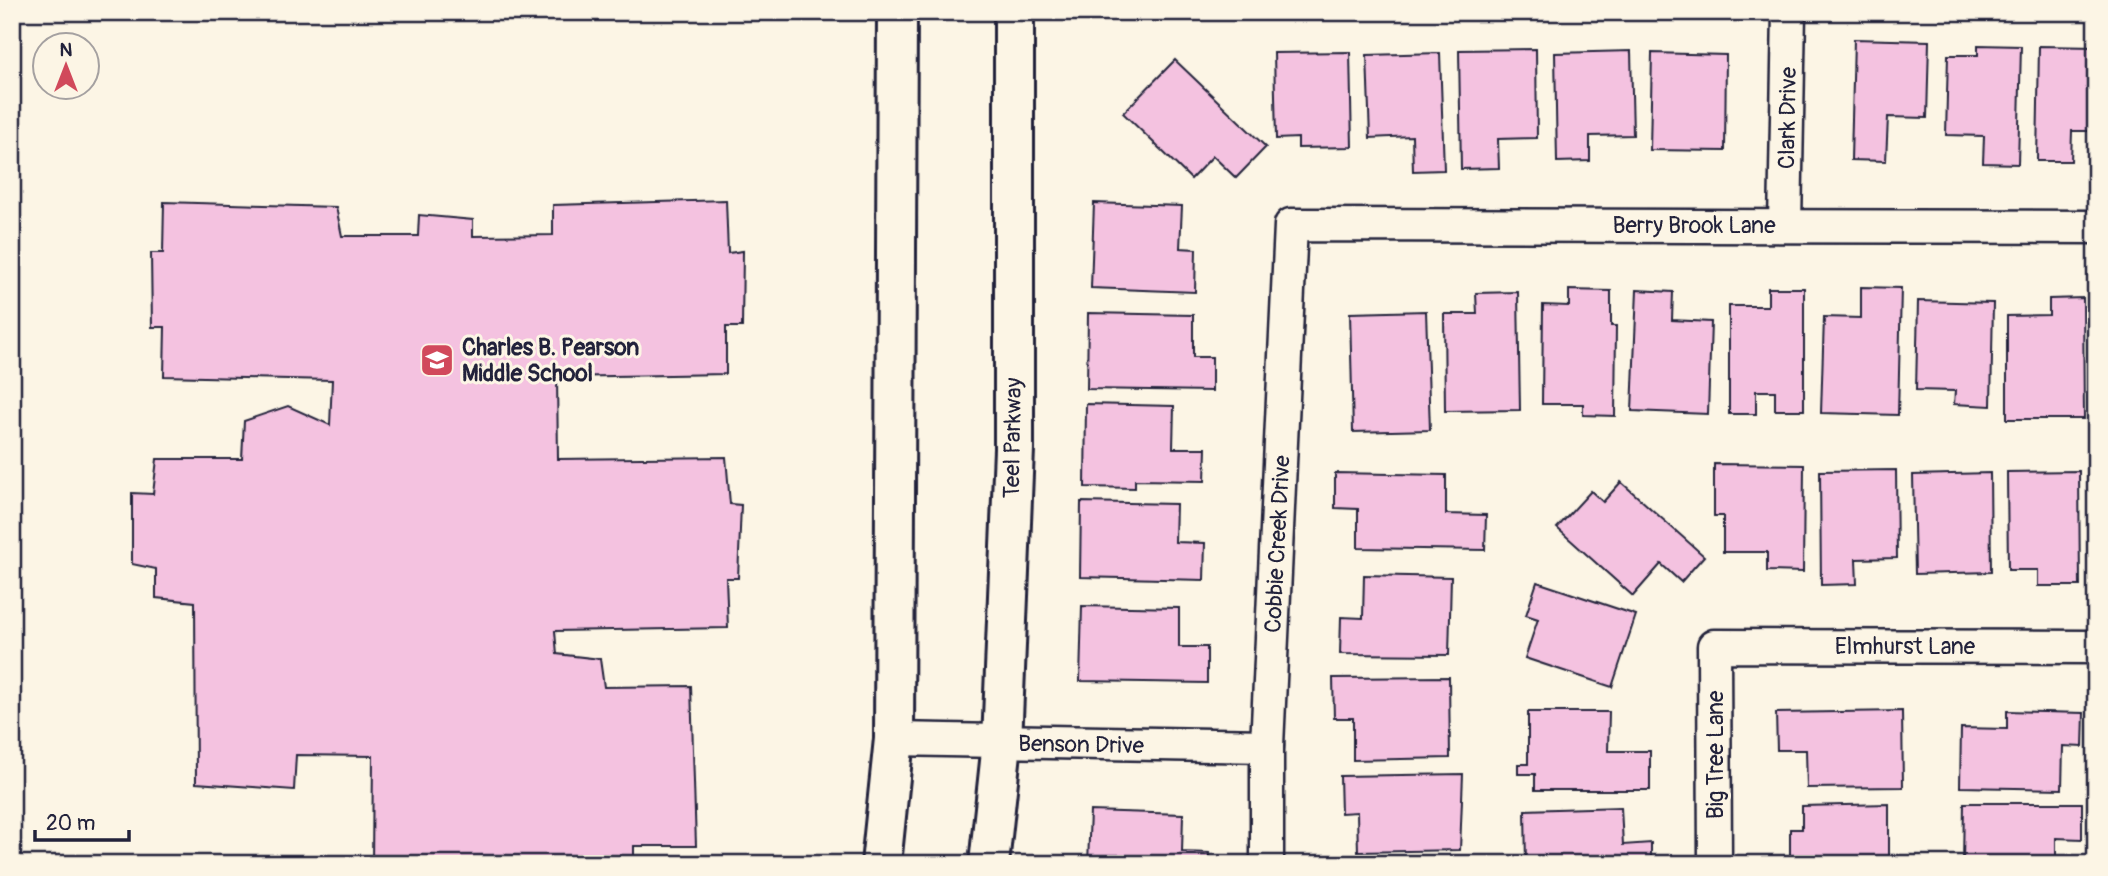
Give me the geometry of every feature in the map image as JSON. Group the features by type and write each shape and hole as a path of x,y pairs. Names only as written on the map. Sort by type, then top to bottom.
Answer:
{"main road":[{"path":"881,864 894,740 897,12"},
{"name":"Teel Parkway","path":"989,864 1002,743 1014,449 1014,12"}],"street":[{"name":"Clark Drive","path":"1785,225 1789,12"},
{"name":"Berry Brook Lane","path":"1292,225 2096,226"},
{"name":"Cobbie Creek Drive","path":"1267,864 1267,746 1292,225"},
{"name":"Elmhurst Lane","path":"1714,646 2096,647"},
{"name":"Big Tree Lane","path":"1714,646 1715,864"},
{"name":"Benson Drive","path":"894,740 1267,746"}],"building":[{"path":"1854,39 1929,41 1927,118 1888,117 1886,161 1851,160"},
{"path":"1978,45 2021,46 2018,164 1983,163 1984,136 1946,135 1948,55 1978,55"},
{"path":"2039,46 2096,47 2096,131 2072,131 2071,161 2037,161"},
{"path":"1536,49 1537,138 1498,139 1499,168 1461,169 1459,50"},
{"path":"1631,51 1633,135 1590,136 1590,161 1557,162 1555,53"},
{"path":"1350,52 1352,147 1298,148 1298,138 1276,139 1274,53"},
{"path":"1440,53 1444,170 1413,171 1412,136 1370,138 1367,55"},
{"path":"1652,53 1726,55 1725,151 1650,150"},
{"path":"1175,60 1266,147 1236,178 1213,156 1191,179 1123,113"},
{"name":"Charles B. Pearson Middle School","path":"726,200 728,253 743,251 742,327 726,327 726,374 557,377 558,459 726,457 730,504 741,505 738,578 726,578 728,628 555,631 557,654 600,659 604,687 691,686 696,846 634,846 634,861 372,864 373,756 296,755 294,790 196,783 195,602 156,598 156,569 132,564 132,493 153,494 157,459 242,459 244,421 288,406 330,425 332,380 164,376 165,327 152,327 151,253 163,253 164,202 336,207 342,236 418,236 419,215 473,220 473,236 553,235 553,205"},
{"path":"1094,203 1182,206 1180,248 1196,249 1195,292 1091,288"},
{"path":"1861,287 1901,288 1898,415 1821,413 1824,317 1861,318"},
{"path":"1768,288 1804,288 1804,410 1775,410 1775,391 1756,391 1756,414 1729,414 1729,306 1768,306"},
{"path":"1569,290 1611,291 1611,326 1616,326 1615,416 1583,415 1583,404 1542,404 1543,305 1569,306"},
{"path":"1637,290 1673,292 1672,320 1711,322 1708,414 1632,411"},
{"path":"1518,292 1520,410 1445,411 1444,314 1477,314 1476,293"},
{"path":"2083,298 2084,419 2007,419 2007,316 2049,315 2049,299"},
{"path":"1918,301 1993,303 1991,406 1954,404 1955,391 1916,390"},
{"path":"1426,311 1430,430 1353,432 1350,313"},
{"path":"1088,313 1193,315 1193,357 1212,357 1212,391 1087,389"},
{"path":"1086,404 1174,406 1173,448 1206,448 1205,481 1135,480 1135,488 1085,487"},
{"path":"1714,464 1804,465 1803,572 1767,571 1767,552 1723,552 1723,516 1714,516"},
{"path":"1896,470 1897,558 1856,559 1857,584 1821,585 1820,471"},
{"path":"2079,471 2080,586 2038,586 2038,570 2008,570 2007,472"},
{"path":"1335,473 1446,475 1446,514 1486,515 1485,550 1358,548 1358,509 1335,508"},
{"path":"1990,473 1991,572 1915,574 1913,475"},
{"path":"1621,482 1704,556 1681,582 1661,564 1633,596 1557,528 1591,491 1603,502"},
{"path":"1081,502 1176,504 1175,542 1205,543 1204,580 1080,577"},
{"path":"1364,575 1451,577 1449,655 1340,654 1341,617 1363,618"},
{"path":"1537,582 1636,615 1612,687 1525,658 1538,619 1526,615"},
{"path":"1082,606 1179,608 1179,647 1207,647 1207,683 1080,681"},
{"path":"1449,677 1450,758 1353,760 1353,718 1334,718 1333,678"},
{"path":"1902,711 1903,787 1807,788 1806,750 1777,750 1776,713"},
{"path":"2007,711 2084,713 2083,747 2063,746 2062,789 1960,787 1961,728 2007,729"},
{"path":"1528,712 1609,712 1608,751 1650,751 1650,790 1535,790 1535,774 1518,774 1518,764 1528,764"},
{"path":"1463,774 1460,850 1358,852 1357,812 1341,813 1340,776"},
{"path":"1964,803 2082,803 2082,839 2056,838 2056,864 1963,864"},
{"path":"1889,804 1889,864 1790,864 1790,829 1802,829 1802,806"},
{"path":"1621,807 1623,845 1651,843 1651,864 1526,864 1525,810"},
{"path":"1090,811 1183,814 1182,852 1209,853 1209,864 1088,864"}],"place":[{"name":"Charles B. Pearson Middle School","path":"437,360"}]}
